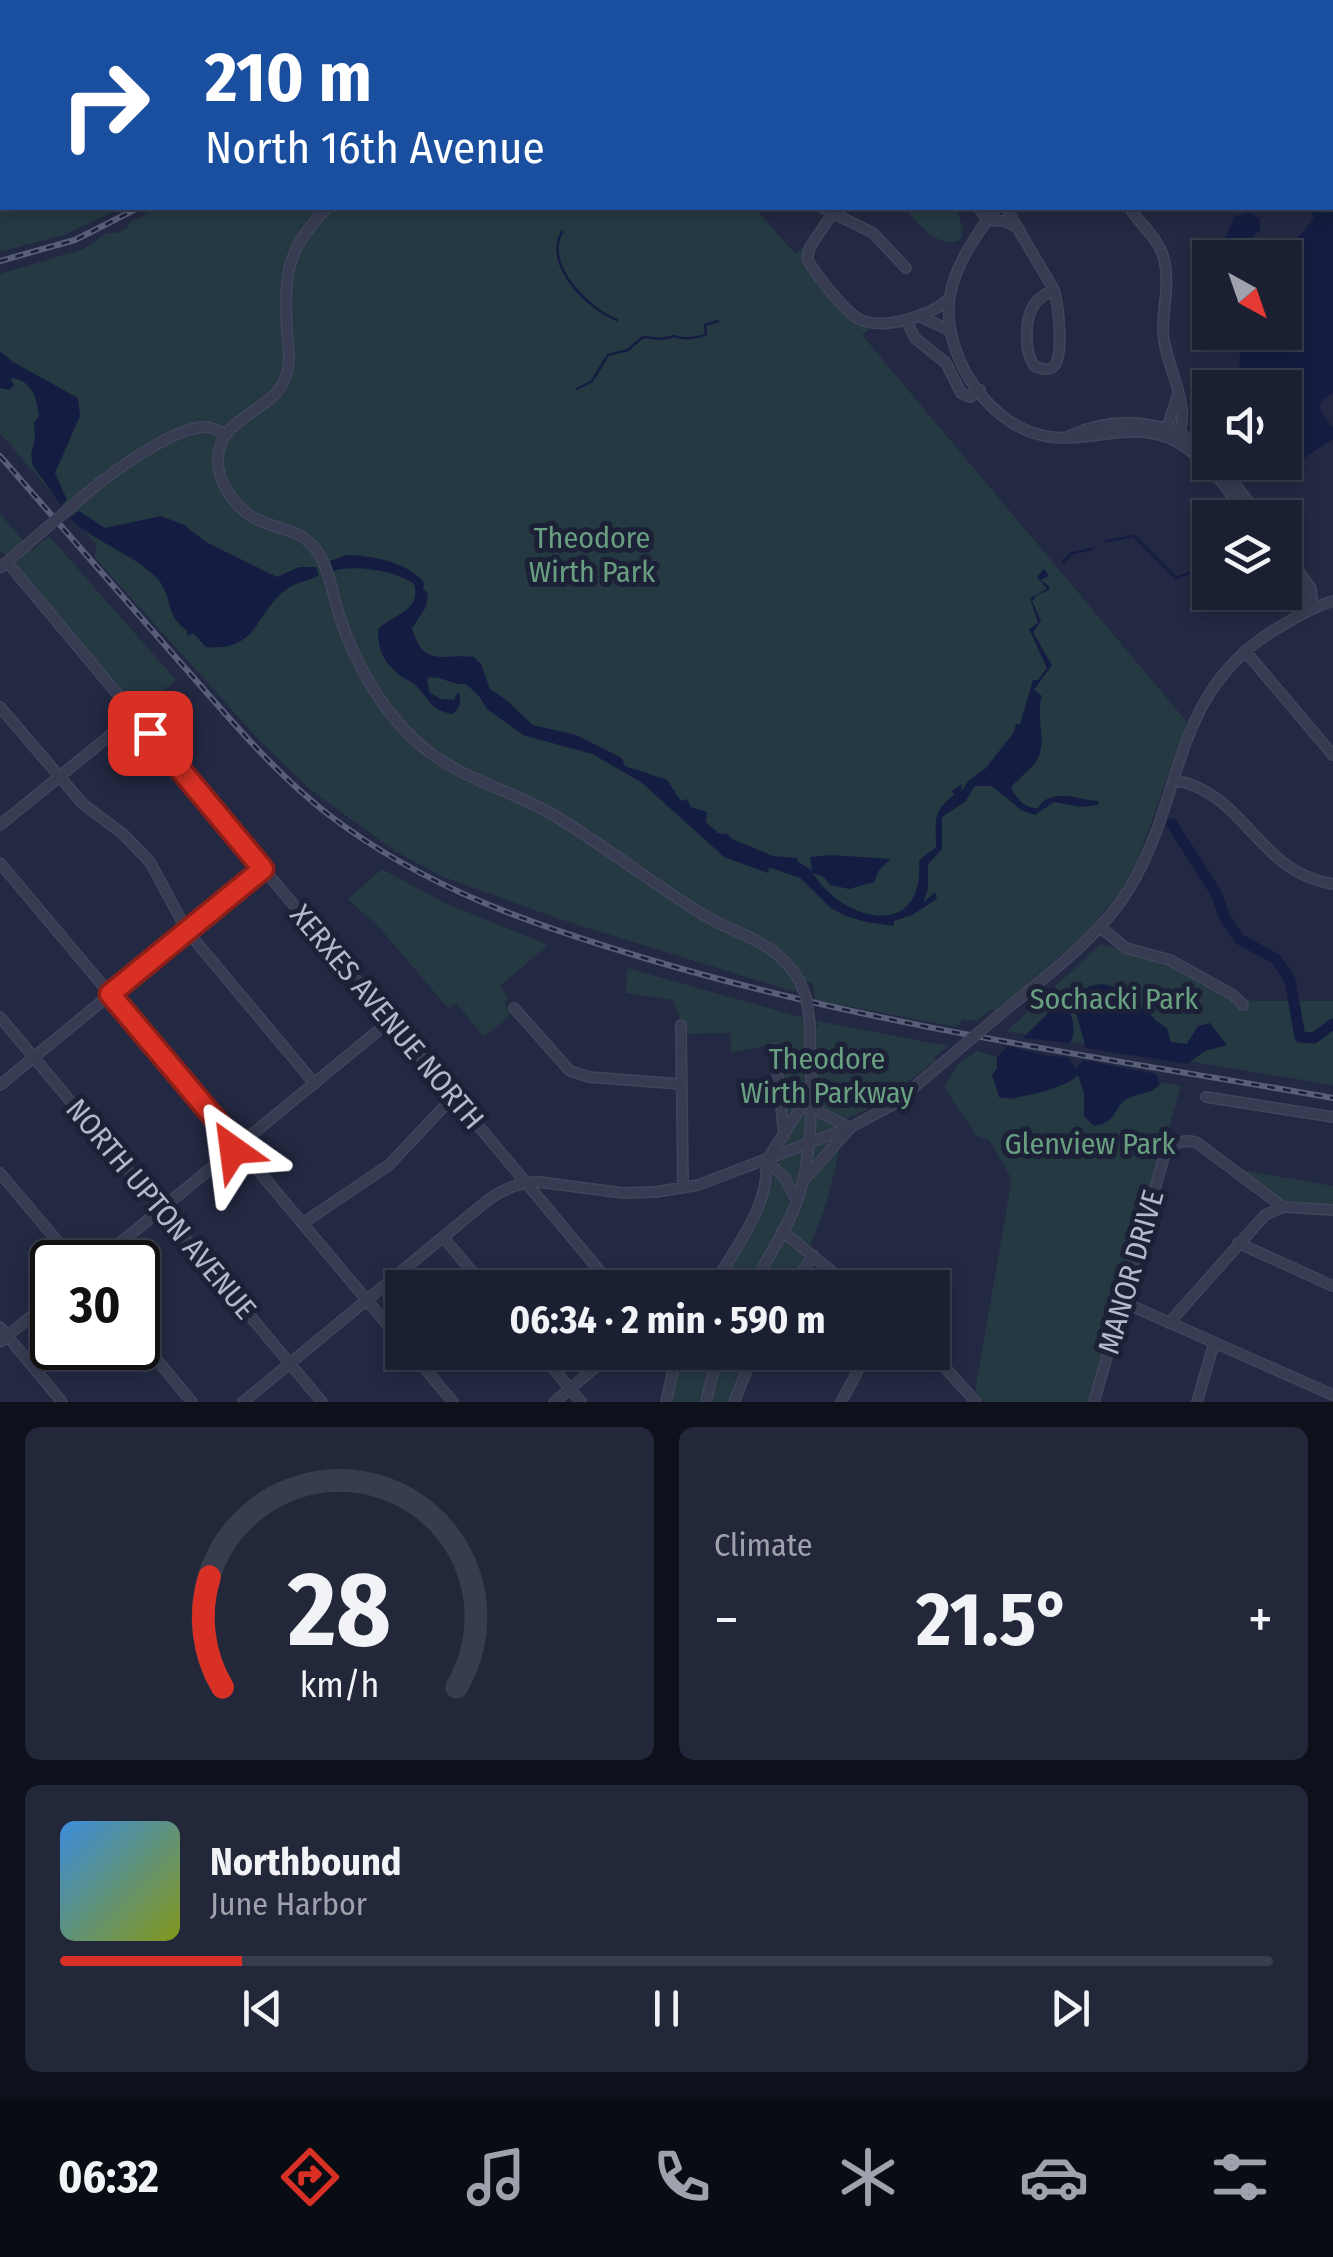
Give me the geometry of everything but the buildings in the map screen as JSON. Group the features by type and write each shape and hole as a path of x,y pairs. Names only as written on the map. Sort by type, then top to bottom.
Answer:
{"street":[{"path":"325,210 302,235 290,262 285,292 289,362 284,381 277,393 225,434 219,451 219,471 235,504 252,519 302,538 316,550 363,674 387,710 426,750 464,774 556,816 706,916 769,946 799,980 810,1024 810,1142 797,1201 761,1270"},
{"path":"980,210 987,220"},
{"path":"994,210 958,268 949,299 951,330 958,354 991,406 1015,426 1043,436 1077,439 1117,430 1171,435 1192,445"},
{"path":"1007,210 1054,290 1059,311 1058,360 1052,367 1036,368 1029,357 1028,319 1036,301 1054,290"},
{"path":"1132,210 1151,232 1164,258 1164,340 1184,416 1171,435"},
{"path":"906,268 873,233 827,211 810,247 809,263 854,316 868,322 916,318 951,330"},
{"path":"987,220 1017,227"},
{"path":"949,299 909,326 915,338 946,362 961,392 970,396 980,390"},
{"path":"4,565 93,488 138,456 207,427 225,434"},
{"path":"1171,435 1237,500"},
{"name":"XERXES AVENUE NORTH","path":"4,565 135,715 599,1270"},
{"path":"1302,576 1311,588 1313,608"},
{"path":"1302,592 1313,608"},
{"path":"242,1402 499,1192 525,1182 623,1193 683,1188 851,1128 894,1104 1100,928 1141,866 1204,700 1223,672 1245,651 1313,608 1333,601"},
{"path":"1245,651 1333,755"},
{"path":"0,707 94,815 123,834 150,862 187,931 316,1084"},
{"path":"0,825 135,715"},
{"path":"1174,780 1196,784 1217,796 1293,872 1333,884"},
{"path":"0,862 385,1322"},
{"path":"0,1085 263,869"},
{"path":"1100,928 1126,948 1170,960 1234,995 1243,1006"},
{"path":"514,1008 570,1071 599,1078 680,1084"},
{"name":"NORTH UPTON AVENUE","path":"0,1017 322,1402"},
{"path":"124,1240 392,1020"},
{"path":"681,1025 683,1188"},
{"path":"774,1049 784,1136"},
{"path":"810,1094 826,1117 851,1128"},
{"path":"722,1270 762,1198 768,1178 766,1160 810,1094"},
{"path":"1206,1096 1333,1117"},
{"path":"302,1223 389,1165 454,1097"},
{"path":"802,1182 851,1128"},
{"name":"MANOR DRIVE","path":"1094,1402 1164,1156 1174,1144 1185,1141 1201,1145 1283,1207"},
{"path":"766,1160 788,1184 797,1201"},
{"path":"0,1173 56,1240"},
{"path":"1170,1323 1266,1215 1283,1207 1333,1210"},
{"path":"782,1232 830,1270"},
{"path":"443,1237 471,1270"},
{"path":"1238,1243 1333,1286"},
{"path":"803,1270 812,1256"},
{"path":"1123,1302 1333,1395"},
{"path":"4,1339 30,1317"},
{"path":"0,1327 4,1339 62,1402"},
{"path":"1197,1402 1214,1344"},
{"path":"160,1363 192,1402"},
{"path":"426,1370 453,1402"},
{"path":"555,1370 581,1402"},
{"path":"554,1402 592,1370"},
{"path":"666,1402 673,1370"},
{"path":"706,1402 714,1370"},
{"path":"734,1402 747,1370"},
{"path":"841,1402 858,1370"},
{"path":"946,1370 972,1400"}],"green space":[{"path":"0,210 117,210 64,235 0,252"},
{"name":"Theodore Wirth Park","path":"150,210 757,210 795,254 805,246 810,269 818,280 872,326 862,335 1187,722 1137,862 1121,890 1085,935 995,1011 990,1010 977,1021 963,1019 956,1027 815,1000 813,983 794,979 799,992 786,989 562,920 441,876 395,851 311,790 261,742 95,558 96,544 0,433 0,274 84,249 107,233 126,229 130,221"},
{"path":"906,210 958,210 963,230 960,240 952,242 936,238"},
{"path":"0,514 32,550 49,536 176,680 139,712 0,551"},
{"path":"382,869 445,903 548,945 500,986 509,998 504,1003 511,1015 484,1037 456,1003 448,1008 378,926 348,899"},
{"name":"Sochacki Park","path":"1101,944 1167,962 1228,996 1255,1001 1333,1001 1333,1085 1007,1031"},
{"name":"Theodore Wirth Parkway","path":"627,968 804,1018 813,1029 818,1029 817,1021 948,1046 934,1058 937,1060 882,1102 844,1120 825,1207 797,1270 726,1270 766,1198 786,1139 774,1044 731,1053 730,1033 685,1034 687,1023 680,1018 673,1000 626,993"},
{"name":"Glenview Park","path":"977,1051 997,1057 999,1097 1015,1100 1031,1060 1181,1086 1091,1402 984,1402 975,1391 1011,1184 989,1140 977,1136 944,1087 958,1064"},
{"path":"1242,1170 1333,1186 1333,1206 1283,1203"},
{"path":"677,1370 743,1370 730,1402 670,1402"}],"water":[{"path":"1309,210 1333,210 1333,392 1319,409 1333,428 1333,439 1302,459 1302,370 1239,370 1241,350 1302,350 1302,240 1296,240 1314,217"},
{"path":"1249,212 1260,219 1260,230 1249,240 1225,240 1234,217"},
{"path":"0,351 78,398 80,416 55,473 67,500 61,505 33,466 34,423 39,416 34,396 28,385 17,379 10,378 14,385 9,390 0,388"},
{"path":"79,511 105,528 161,516 277,577 299,567 316,567 319,575 288,588 247,637 224,647 206,647 193,633 187,636 156,577 70,518"},
{"path":"346,555 398,564 424,582 423,589 428,593 426,607 412,628 422,649 436,656 474,657 481,664 490,689 533,725 576,735 622,758 625,766 667,780 681,801 687,799 691,807 707,812 706,822 718,833 773,856 797,858 812,870 810,857 891,859 879,870 874,882 849,889 830,885 824,877 813,873 843,903 879,916 896,913 909,904 917,886 919,860 936,847 936,818 941,806 954,795 952,791 962,784 961,792 968,781 986,768 1014,732 1033,680 1038,680 1047,668 1029,629 1038,623 1030,598 1047,589 1037,577 1044,569 1049,576 1040,580 1049,590 1032,601 1041,621 1033,632 1052,665 1034,690 1042,696 1040,751 1033,766 1011,788 1033,808 1058,796 1099,801 1098,805 1081,807 1054,802 1035,815 1021,810 992,786 975,786 965,802 942,817 942,849 928,864 928,889 923,903 935,892 937,899 894,921 894,926 846,916 831,908 800,878 769,867 768,873 724,857 641,782 592,754 523,735 487,709 466,684 427,678 429,692 441,699 454,700 458,692 459,695 460,704 453,714 435,708 415,685 391,667 379,644 378,629 414,601 414,584 375,570 333,571 330,561"},
{"path":"1089,986 1119,988 1132,1007 1145,1007 1167,1028 1171,1042 1187,1044 1198,1026 1210,1023 1227,1045 1205,1051 1187,1064 1086,1048 1077,1016 1077,998"},
{"path":"1060,1001 1072,1020 1070,1043 1023,1038"},
{"path":"1008,1046 1068,1057 1076,1069 1083,1060 1156,1074 1160,1084 1150,1092 1125,1100 1108,1121 1094,1126 1084,1116 1084,1093 1078,1075 1040,1092 999,1097 992,1075 997,1057"}],"waterway":[{"path":"562,232 558,258 571,284 594,306 617,320"},
{"path":"577,389 592,381 608,355 628,350 643,337 699,337 706,334 705,325 718,321"},
{"path":"1106,541 1134,536 1176,578 1192,572"},
{"path":"1063,562 1072,553 1092,549"},
{"path":"1172,824 1216,893 1224,916 1239,939 1276,959 1290,980 1300,1037 1314,1038 1333,1024"}],"railway":[{"path":"0,261 75,240 134,210"},
{"path":"0,456 288,780 366,841 443,884 524,919 608,947 819,1004 990,1039 1333,1098"}],"route":[{"path":"150,733 263,869 110,994 238,1146 233,1150"}]}
